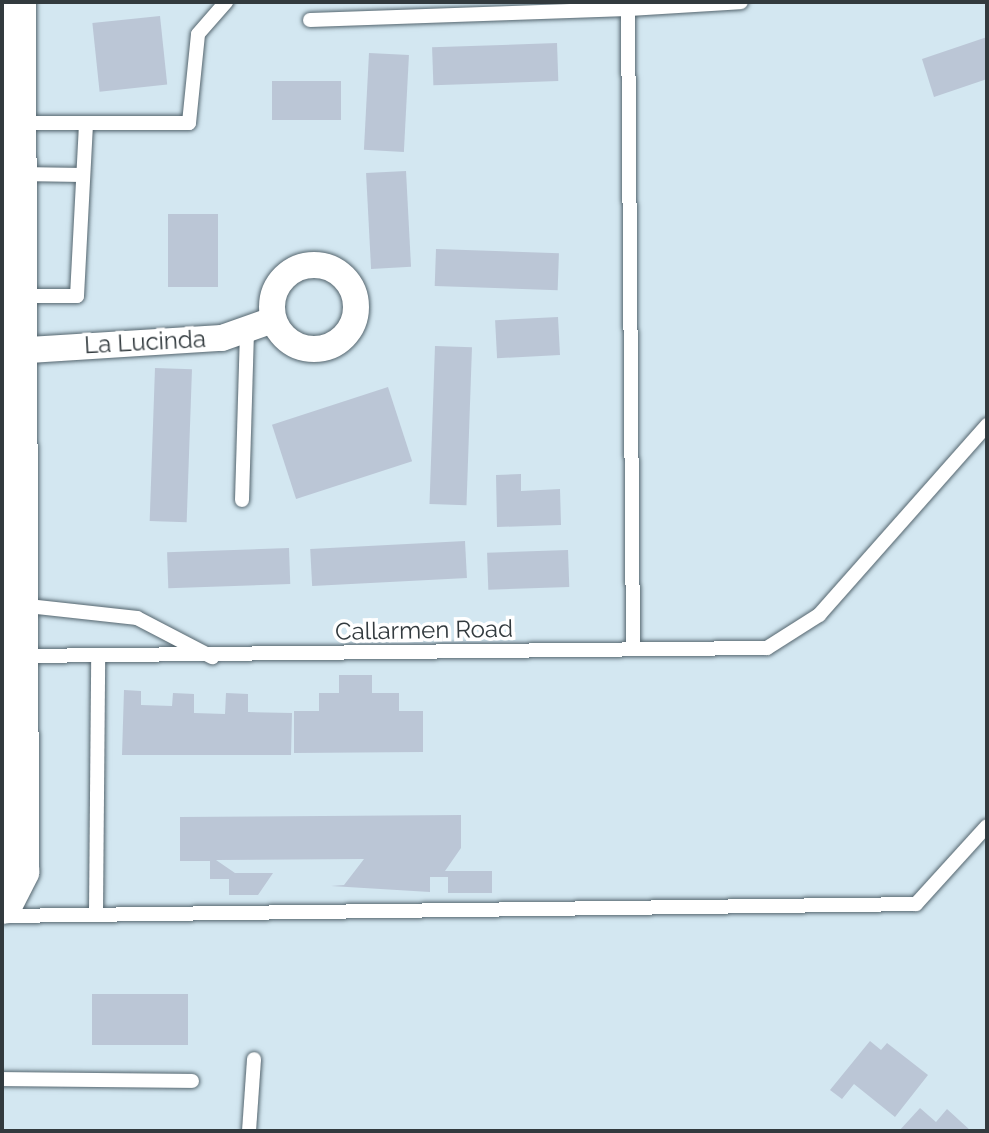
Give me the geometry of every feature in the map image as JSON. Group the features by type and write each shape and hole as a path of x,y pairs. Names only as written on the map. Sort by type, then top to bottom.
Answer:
{"main road":[{"path":"2,903 18,871 20,656 18,605 10,557 15,2"}],"street":[{"name":"La Lucinda","path":"10,322 247,330 273,320"}],"lane":[{"path":"13,123 189,123 198,34 226,2"},
{"path":"310,20 741,2"},
{"path":"628,9 633,647"},
{"path":"10,322 77,296 86,125"},
{"path":"13,174 83,175"},
{"path":"242,500 247,330"},
{"name":"Callarmen Road","path":"20,656 98,659 633,647 767,648 819,615 987,425"},
{"path":"18,605 137,618 212,657"},
{"path":"96,910 98,659"},
{"path":"2,916 96,910 916,904 987,826"},
{"path":"249,1131 254,1059"},
{"path":"2,1079 192,1081"}],"building":[{"path":"160,16 167,85 100,92 92,23"},
{"path":"987,37 987,79 934,97 922,59"},
{"path":"557,43 558,81 433,85 432,47"},
{"path":"369,53 409,55 404,152 364,150"},
{"path":"272,81 341,81 341,120 272,120"},
{"path":"406,171 411,267 371,269 366,173"},
{"path":"168,214 218,214 218,287 168,287"},
{"path":"436,249 559,253 558,290 435,286"},
{"path":"558,317 560,355 497,358 495,320"},
{"path":"435,346 472,347 466,505 429,504"},
{"path":"155,368 192,369 187,522 150,521"},
{"path":"388,387 412,461 296,499 272,425"},
{"path":"521,474 521,491 560,489 561,525 497,527 496,475"},
{"path":"465,541 467,578 312,586 310,549"},
{"path":"289,548 290,584 168,588 167,552"},
{"path":"568,550 569,587 488,590 487,553"},
{"path":"339,675 372,675 372,693 399,693 399,711 423,711 423,752 294,753 294,711 319,711 319,693 339,693"},
{"path":"124,690 141,691 141,705 172,706 173,693 194,694 194,713 225,714 226,693 248,694 248,712 292,713 291,755 122,755"},
{"path":"461,815 461,848 445,871 492,871 492,893 448,893 448,877 430,877 430,892 331,886 344,885 364,859 216,860 235,873 273,873 258,895 229,895 229,879 210,879 210,861 180,861 180,817"},
{"path":"92,994 188,994 188,1045 92,1045"},
{"path":"870,1041 881,1050 887,1043 928,1075 895,1117 854,1084 842,1099 830,1090"},
{"path":"920,1108 936,1122 947,1109 971,1131 899,1131"}]}
